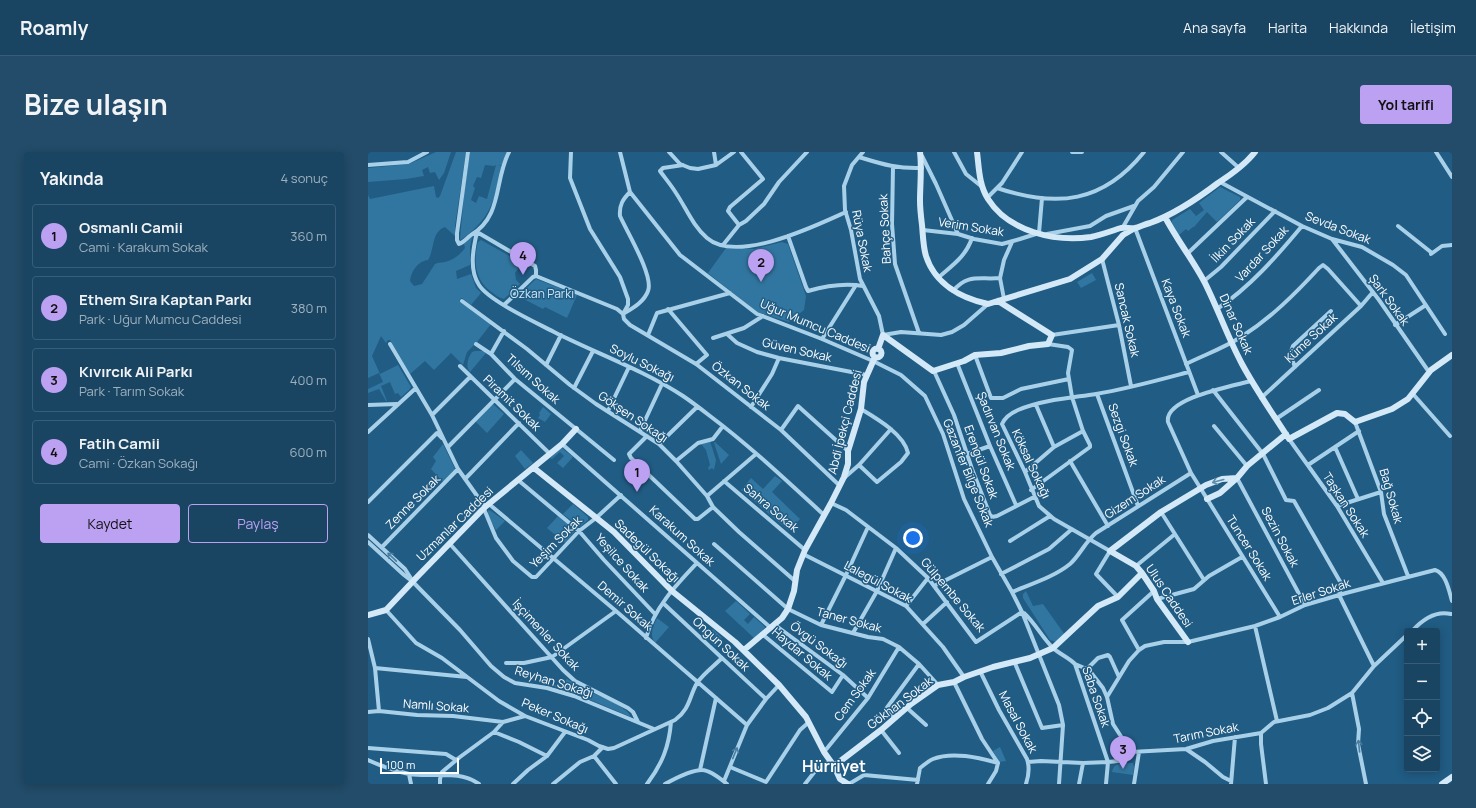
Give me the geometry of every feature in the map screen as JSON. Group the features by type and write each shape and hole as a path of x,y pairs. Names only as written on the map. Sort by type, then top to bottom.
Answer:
{"street":[{"path":"368,166 408,162 427,152"},
{"path":"468,152 456,240 459,244 477,232 487,220 495,203 505,160 509,152"},
{"path":"571,152 570,178 590,229 620,277 628,299 628,305 623,314"},
{"path":"620,152 630,192 623,200 620,209 620,216 649,280 648,292 639,304 623,314"},
{"path":"669,152 680,164 690,168 716,165 734,152"},
{"path":"714,152 716,165"},
{"path":"739,225 728,212 730,207 763,179 741,152"},
{"path":"723,245 739,225 746,221 764,204 779,182 807,152"},
{"name":"Rüya Sokak","path":"863,152 852,165 844,186 846,212 851,230 860,279 879,316 883,334"},
{"path":"920,152 922,168 920,202 926,254 935,272 953,291 969,299 988,304"},
{"path":"920,152 958,234"},
{"path":"954,152 966,174 982,186"},
{"path":"976,152 982,186 987,198 996,209 1014,223 1027,230 1064,238 1080,238 1093,236 1123,227 1135,228"},
{"path":"987,198 997,188 1021,152"},
{"path":"1072,152 1082,152"},
{"path":"997,188 1016,194 1042,198 1074,197 1098,191 1115,181 1132,167 1144,152"},
{"path":"1123,227 1138,201 1154,186 1183,152"},
{"path":"1221,152 1240,168"},
{"path":"883,334 901,332 941,335 952,332 964,325 988,304 1070,279 1102,260 1123,235 1135,228 1165,217 1197,199 1240,168 1255,152"},
{"path":"1436,152 1452,177"},
{"path":"859,157 893,167 922,168"},
{"path":"683,165 663,168 660,170 692,220 708,239 723,245 744,248 750,247 788,236 818,225 846,212"},
{"name":"Bahçe Sokak","path":"893,167 892,224 895,264 919,333"},
{"name":"Sevda Sokak","path":"1220,182 1302,226 1332,239 1362,247 1393,264 1406,275 1445,334"},
{"name":"Uğur Mumcu Caddesi","path":"630,192 680,256 757,314 874,359"},
{"path":"1187,254 1247,197"},
{"path":"1039,233 1042,198"},
{"path":"1045,235 1090,226 1106,216 1135,205"},
{"name":"İlkin Sokak","path":"1204,281 1221,267 1275,211"},
{"name":"Dinar Sokak","path":"1165,217 1204,281 1251,381 1288,436"},
{"name":"Vardar Sokak","path":"1218,309 1233,299 1261,272 1285,247 1302,226"},
{"path":"1398,226 1431,254 1442,246 1452,245"},
{"name":"Kaya Sokak","path":"1135,228 1198,395"},
{"name":"Verim Sokak","path":"923,230 958,234 1002,244 1039,233"},
{"path":"477,232 535,266 536,276 533,276 504,305"},
{"name":"Soylu Sokağı","path":"477,232 473,257 473,268 479,285 487,294 504,305 561,335 629,367 685,397 756,454 824,515"},
{"path":"788,236 808,291 831,286 863,286"},
{"path":"939,277 964,255 972,238"},
{"name":"Şark Sokak","path":"1332,239 1373,292 1429,372"},
{"path":"1001,300 1000,278 1004,260 1012,242"},
{"name":"Sancak Sokak","path":"1102,260 1119,325 1131,386"},
{"path":"1186,364 1232,343 1268,318 1296,293 1323,265 1361,306"},
{"name":"Özkan Sokak","path":"536,276 617,309 623,314 626,322 696,364 781,430 841,482"},
{"path":"953,291 966,280 975,278 1000,278"},
{"path":"822,339 856,285"},
{"name":"Küme Sokak","path":"1261,398 1361,306 1373,292"},
{"path":"648,335 657,313 730,293"},
{"path":"1001,300 1052,336 1119,325"},
{"name":"Gökşen Sokağı","path":"462,301 504,331 596,404 659,444 676,461 707,496 713,506 738,532 795,581"},
{"path":"1395,325 1426,305"},
{"path":"668,309 706,355 696,364"},
{"path":"1295,367 1290,354 1293,346 1331,310"},
{"path":"714,338 744,328 763,316"},
{"path":"491,354 504,331"},
{"name":"Güven Sokak","path":"727,334 737,343 745,347 779,358 867,375"},
{"path":"883,334 921,361 929,369 934,371 969,359 975,355 1001,353 1029,346 1048,344 1068,347 1072,350 1068,365 1072,397 1090,448 1031,490"},
{"name":"Abdi İpekçi Caddesi","path":"744,650 782,618 788,610 804,552 831,503 846,470 848,451 861,409 864,382 874,359 879,357 881,354 878,349 883,334"},
{"path":"546,365 561,335"},
{"path":"1048,344 1052,336"},
{"name":"Demir Sokak","path":"390,344 432,415 458,470 486,507 554,558 747,725"},
{"name":"Tılsım Sokak","path":"476,344 491,354 515,379 614,460"},
{"path":"574,388 593,351"},
{"path":"975,355 991,398 1003,398 1021,389 1069,379"},
{"path":"1207,500 1220,493 1237,478 1247,466 1288,436 1337,413 1345,414 1355,422 1398,406 1413,394 1429,372 1452,355"},
{"path":"751,407 772,374 779,358"},
{"name":"Gazanfer Bilge Sokak","path":"874,359 900,375 925,396 943,434 964,499 992,557 1022,612 1059,705 1063,725 1059,784"},
{"name":"Şadırvan Sokak","path":"957,363 1016,506"},
{"name":"Piramit Sokak","path":"460,366 550,454"},
{"path":"608,411 629,367"},
{"name":"Erengül Sokak","path":"934,371 954,415 990,515 992,517 997,516 1034,497"},
{"name":"Köksal Sokağı","path":"1110,551 1050,516 1039,506 1031,490 1025,472 1002,424 1007,417 1016,411 1036,405 1072,397 1097,394 1189,372"},
{"path":"432,415 470,377"},
{"path":"448,447 515,379"},
{"path":"1198,395 1251,381"},
{"path":"640,431 662,384"},
{"path":"368,432 416,388"},
{"path":"1213,390 1263,454 1286,500 1294,500 1342,586 1339,595 1374,666"},
{"path":"1276,419 1319,390"},
{"name":"Sezgi Sokak","path":"1097,394 1138,506"},
{"path":"1413,394 1450,436"},
{"name":"Tuncer Sokak","path":"1198,395 1170,412 1167,417 1168,422 1191,473 1200,489 1280,617"},
{"path":"368,405 398,404"},
{"path":"1036,405 1054,447"},
{"path":"781,430 798,406 848,451"},
{"path":"659,444 697,407"},
{"path":"859,465 877,482 908,453 907,449 886,424 861,409"},
{"name":"Bağ Sokak","path":"1355,422 1381,492 1384,514 1408,576"},
{"path":"465,479 519,423"},
{"path":"676,461 698,443 713,438 723,426"},
{"path":"1214,426 1247,466"},
{"name":"Uzmanlar Caddesi","path":"386,610 486,507 562,444 576,429"},
{"path":"841,482 859,465 891,429"},
{"path":"1025,472 1054,447 1083,431"},
{"path":"1308,465 1359,431"},
{"path":"368,502 437,433 445,442"},
{"path":"647,436 629,454 631,458 695,519 698,519 713,506"},
{"name":"Taşkan Sokak","path":"1288,436 1337,506 1384,583"},
{"name":"Karakum Sokak","path":"562,444 697,563 773,626"},
{"path":"967,454 990,446"},
{"path":"1335,447 1358,499"},
{"path":"707,496 756,454"},
{"path":"1070,461 1108,526"},
{"name":"Sadegül Sokağı","path":"534,468 614,532 672,590 744,650"},
{"name":"Zenne Sokak","path":"382,547 458,470"},
{"name":"Gizem Sokak","path":"1089,538 1191,473"},
{"path":"1142,573 1118,597 1096,574 1110,551 1161,512 1206,485 1222,479 1237,478"},
{"name":"Sezin Sokak","path":"1237,478 1305,605"},
{"name":"Yeşilce Sokak","path":"518,480 579,531 655,614"},
{"name":"Sahra Sokak","path":"724,481 804,552"},
{"path":"1337,506 1381,492"},
{"name":"Yeşim Sokak","path":"486,507 496,538 513,562 532,577 540,574 579,531 621,496"},
{"name":"Gülpembe Sokak","path":"831,503 846,510 896,548 928,578 976,642 1022,612"},
{"path":"1161,512 1204,580"},
{"path":"1010,541 1050,516"},
{"path":"820,625 846,575 868,527"},
{"path":"1001,574 1049,549 1072,528"},
{"path":"1136,566 1175,534"},
{"name":"Reyhan Sokağı","path":"368,535 405,569 413,582"},
{"path":"1012,592 1058,572 1068,565 1078,555 1089,538"},
{"name":"Reyhan Sokağı","path":"368,542 413,582 460,630 491,666 504,677 515,683 547,688 574,696 654,729"},
{"name":"İşçimenler Sokak","path":"450,544 563,670 575,681 628,708 633,712 638,723"},
{"name":"Taner Sokak","path":"714,544 788,610 820,625 868,637 883,639 899,647 919,664 938,685"},
{"path":"854,633 877,591 896,548"},
{"name":"Ulus Caddesi","path":"1110,551 1136,566 1154,591 1157,599 1188,642"},
{"name":"Lalegül Sokak","path":"804,552 906,606 924,624 943,647 964,677"},
{"path":"934,586 992,557"},
{"path":"1157,599 1194,589 1204,580 1242,557"},
{"path":"646,638 655,614 672,590 697,563"},
{"name":"Erler Sokak","path":"1139,650 1155,644 1173,641 1188,642 1255,626 1280,617 1305,605 1408,576 1435,570 1443,576 1450,593"},
{"path":"906,606 928,578"},
{"path":"1107,697 1129,661 1139,650 1122,620 1154,591"},
{"path":"1450,593 1452,601"},
{"name":"Gökhan Sokak","path":"833,764 881,730 938,685 954,682 980,671 1014,661 1030,658 1053,648 1098,606 1118,597"},
{"path":"924,624 947,602"},
{"name":"Ongun Sokak","path":"663,603 766,699"},
{"path":"1415,628 1431,616 1444,612 1452,616 1452,609"},
{"path":"368,615 386,610"},
{"name":"Peker Sokağı","path":"386,610 416,643 442,658 499,701 525,716 608,749 614,748 680,717 690,702 698,682"},
{"path":"506,663 524,663 552,658 616,611"},
{"name":"Saba Sokak","path":"1022,612 1034,623 1053,648 1075,664 1108,762"},
{"name":"Övgü Sokağı","path":"773,626 843,676 868,698"},
{"path":"1255,626 1277,721"},
{"name":"Haydar Sokak","path":"762,634 832,692 843,676"},
{"path":"368,639 376,668 379,711"},
{"path":"1266,784 1261,732 1277,721 1320,712 1352,693 1374,666 1404,639"},
{"name":"Cem Sokak","path":"824,752 868,698 899,647"},
{"path":"744,650 779,685 809,722 824,752 833,764 839,782 848,784 864,775 917,782 920,768 933,759 948,757 965,756 998,763"},
{"path":"1087,669 1098,658 1108,655 1119,677"},
{"path":"698,682 722,658"},
{"path":"1014,661 1042,728 1063,725"},
{"path":"895,718 886,709 919,664"},
{"path":"1075,664 1087,669 1094,675 1107,697 1113,724 1131,752"},
{"path":"376,668 468,677"},
{"name":"Masal Sokak","path":"980,671 999,710 1020,745 1028,762 1029,772 1026,784"},
{"path":"954,682 982,739 998,763 996,770 988,784"},
{"path":"665,784 681,776 700,770 713,774 726,783 730,767 747,725 766,699 779,685"},
{"path":"1352,693 1359,729 1358,744 1366,784"},
{"path":"700,770 716,698"},
{"path":"907,708 926,725"},
{"name":"Namlı Sokak","path":"368,712 379,711 417,715 453,716 503,722"},
{"path":"440,784 441,774 456,760 494,732 503,722 525,716"},
{"path":"647,784 663,759 667,749 671,722"},
{"path":"730,767 766,782 800,730 809,722"},
{"path":"881,730 899,753"},
{"path":"494,732 519,742 547,756"},
{"path":"513,784 528,770 547,756 565,732"},
{"name":"Tarım Sokak","path":"1028,762 1041,761 1083,763 1118,761 1131,752 1186,750 1235,737 1261,732"},
{"path":"1186,750 1205,762 1231,782 1235,737"},
{"path":"554,784 580,762 594,756 603,747"},
{"path":"368,748 446,754 456,760"},
{"path":"1134,784 1139,752"},
{"path":"594,756 616,784"},
{"path":"368,760 380,766 409,774 459,775 472,779 479,784"},
{"path":"1106,784 1108,762"},
{"path":"1079,784 1083,763"},
{"path":"805,784 816,770 833,764"},
{"path":"409,774 411,784"},
{"path":"1442,784 1452,777"}],"green space":[{"path":"436,152 451,152 444,173 439,180 435,172 430,173 428,167 422,170 424,176 368,182 368,168 409,164"},
{"path":"456,152 466,152 455,226 455,236 445,227 437,233 428,260 418,264 410,281 414,286 422,284 435,264 448,261 456,257 465,248 464,244 472,237 470,247 470,265 456,271 457,279 471,274 476,288 481,293 471,305 462,298 459,300 491,324 467,352 463,365 451,353 434,370 425,361 410,374 390,340 386,343 381,336 372,356 380,374 398,365 411,387 401,397 398,393 395,394 390,382 381,386 386,401 379,389 368,393 368,389 383,382 379,373 368,378 368,195 370,199 434,186 436,197 438,198"},
{"path":"470,152 507,152 503,165 498,165 502,166 493,202 485,217 472,231 460,240 464,193","holes":["485,165 496,165 487,199 479,196 476,203 471,200 475,188 473,186 477,177 481,178"]},
{"path":"1220,187 1240,197 1240,200 1217,222 1207,212 1194,227 1188,231 1186,229 1179,235 1172,223 1172,220 1190,209 1196,216 1204,210 1199,203"},
{"path":"481,240 522,263 515,273 516,280 520,284 504,299 497,296 487,288 479,277 476,264 476,249 478,242"},
{"path":"782,242 788,244 806,296 804,310 789,322 757,312 708,273 726,248 754,249"},
{"path":"1092,273 1096,280 1081,288 1077,282"},
{"name":"Özkan Parkı","path":"536,279 577,295 567,318 545,307 543,309 518,296"},
{"path":"483,351 486,353 470,372 468,370 469,357 472,352"},
{"path":"493,404 504,414 487,433 475,421"},
{"path":"543,407 551,414 545,422 538,418"},
{"path":"710,441 716,460 714,470 712,468 709,470 708,468 710,465 706,450 701,444"},
{"path":"715,442 729,455 721,464 714,443"},
{"path":"443,444 455,469 443,482 431,469 436,461 433,457"},
{"path":"562,448 573,457 563,468 557,463 564,456 560,452 552,459 550,458"},
{"path":"521,450 533,463 525,469 515,456"},
{"path":"775,476 782,481 772,492 800,519 789,531 741,490 751,478 763,489"},
{"path":"573,504 588,517 588,520 580,527 563,514"},
{"path":"488,510 505,521 496,530 488,516"},
{"path":"558,516 575,531 565,543 547,528"},
{"path":"1026,591 1033,606 1043,604 1065,635 1056,642 1050,640 1023,598 1023,594"},
{"path":"736,601 750,614 744,620 748,624 754,617 765,628 754,638 725,611"},
{"path":"657,618 669,627 655,643 652,634"},
{"path":"713,629 722,638 715,646 705,637"},
{"path":"567,679 583,689 617,704 631,717 579,695 552,686"},
{"path":"1000,747 1006,761 999,762 993,751"},
{"path":"1122,763 1133,763 1133,775 1112,772 1117,765"}],"place":[{"name":"Fatih Camii","path":"523,275"},
{"name":"Ethem Sıra Kaptan Parkı","path":"761,282"},
{"name":"Osmanlı Camii","path":"637,492"},
{"name":"Kıvırcık Ali Parkı","path":"1123,769"}],"district":[{"name":"Hürriyet","path":"834,766"}]}
